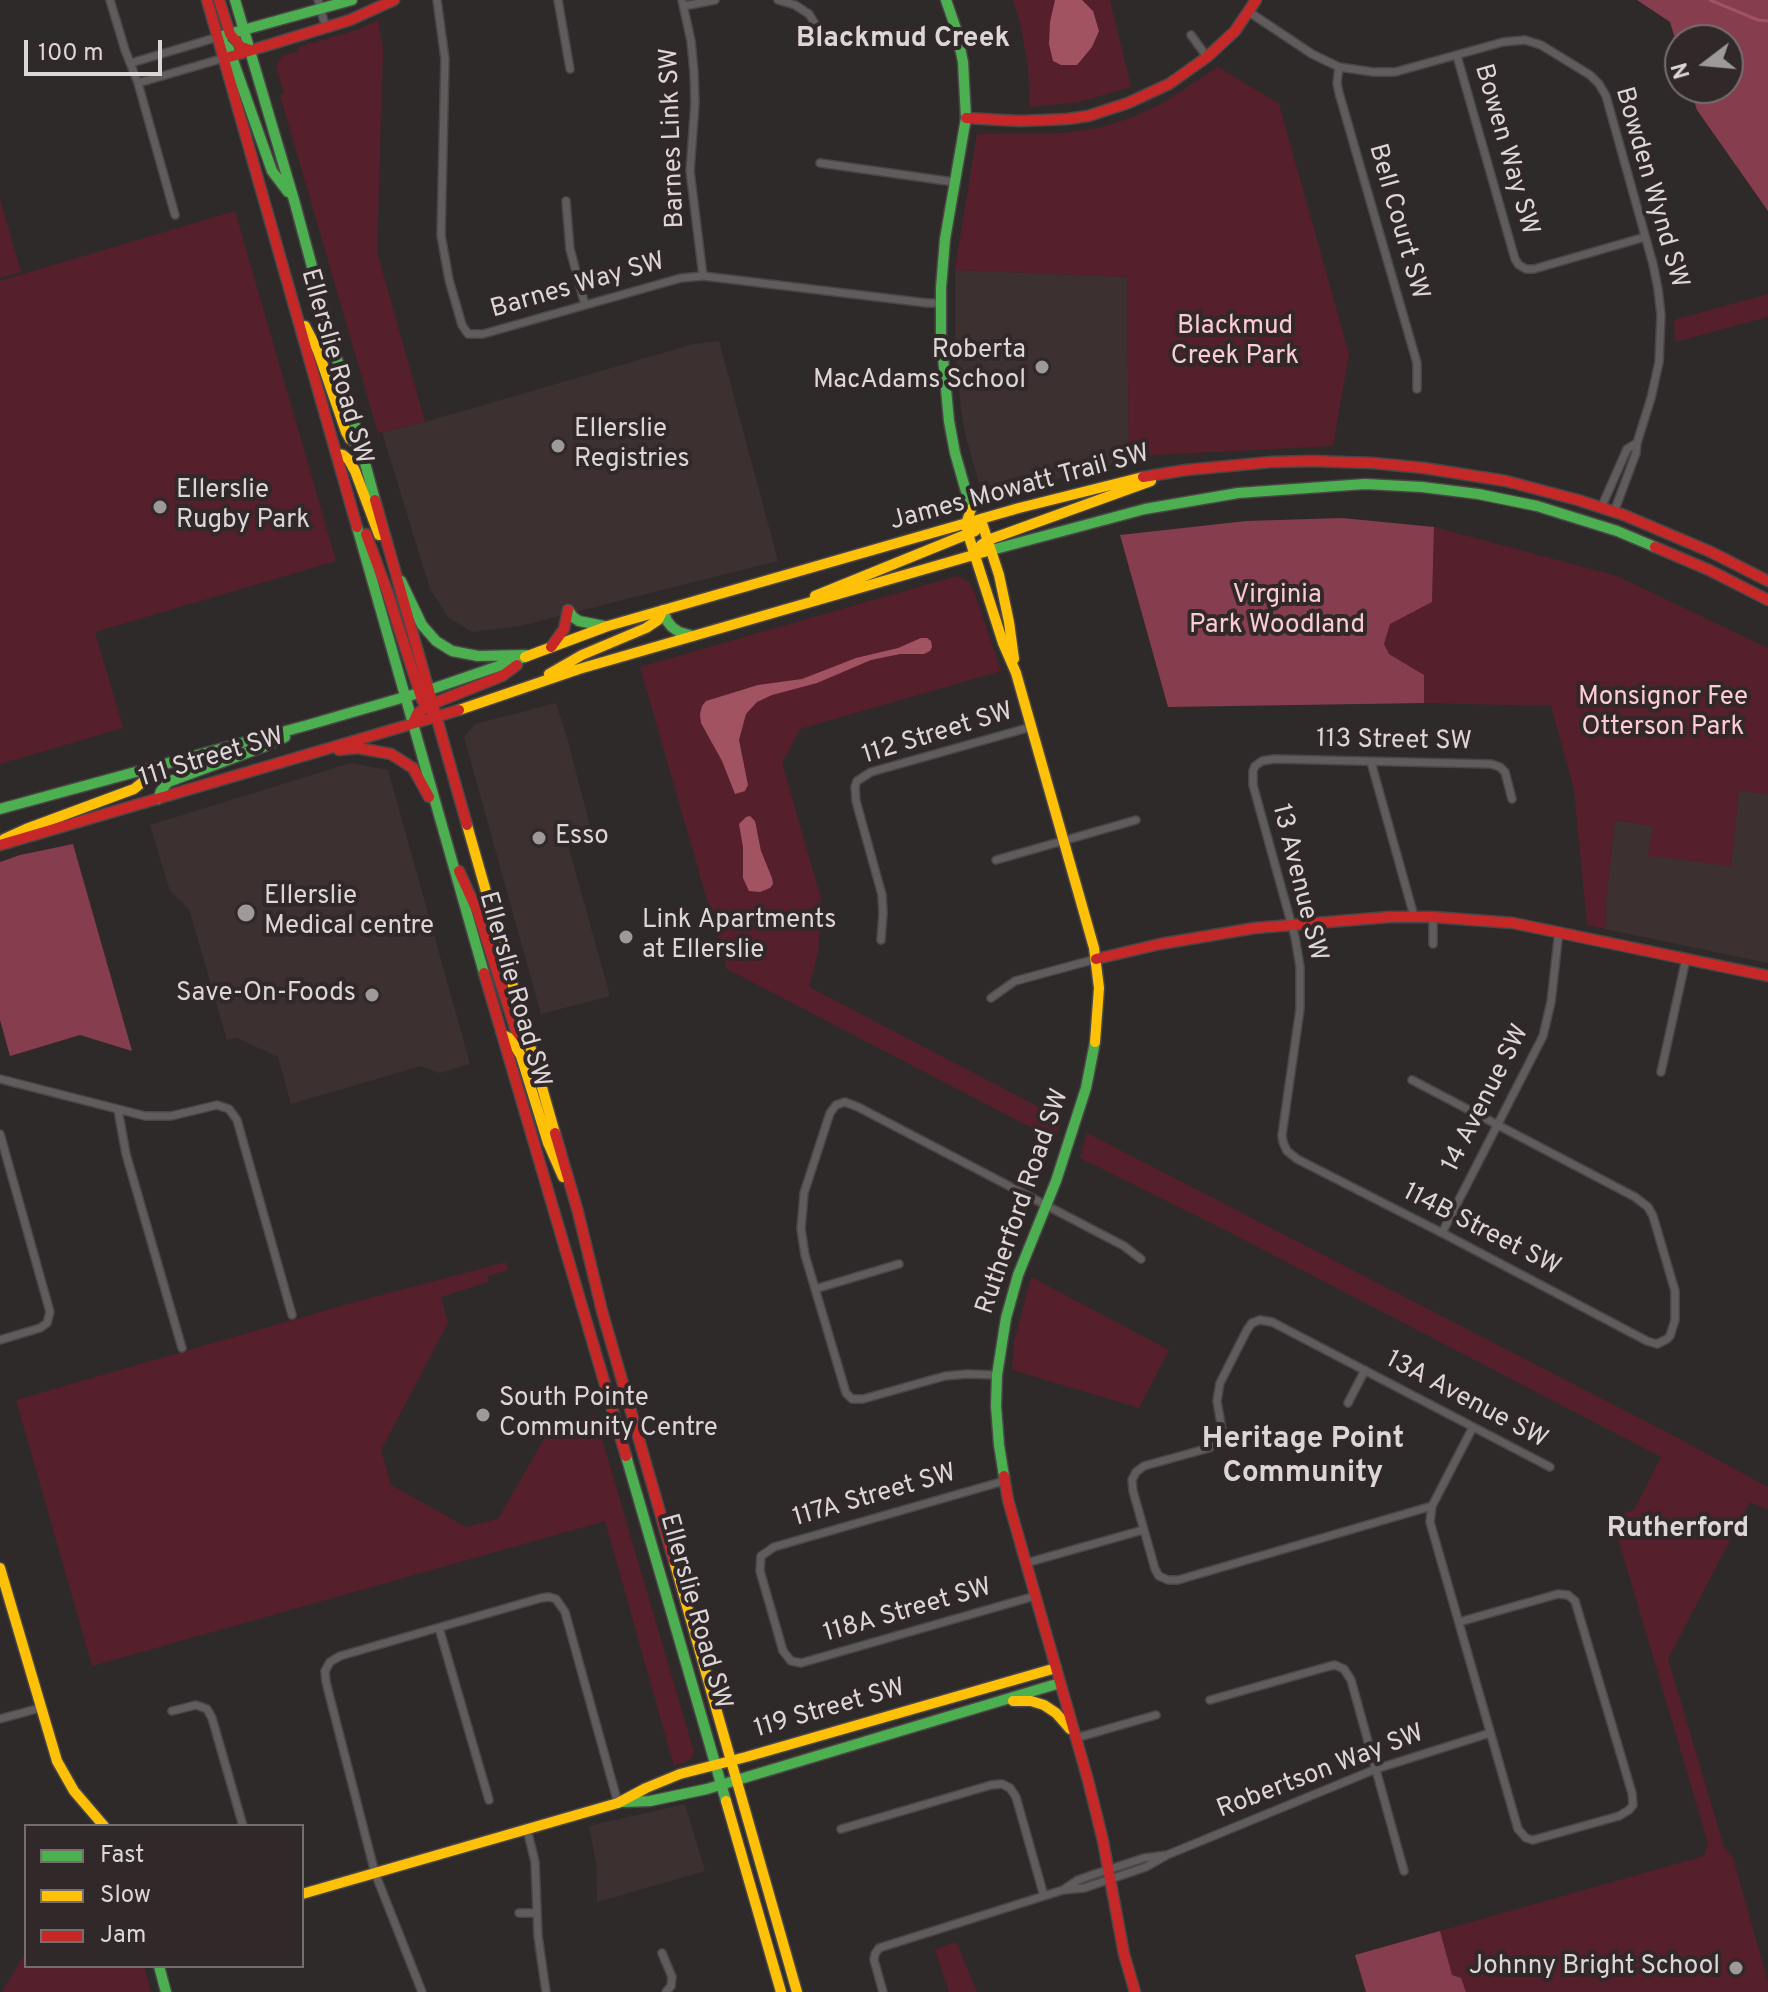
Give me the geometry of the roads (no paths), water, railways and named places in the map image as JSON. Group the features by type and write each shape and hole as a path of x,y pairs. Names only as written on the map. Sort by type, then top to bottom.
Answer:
{"main road":[{"path":"207,0 218,37 226,44 228,57 272,171 294,200"},
{"path":"219,0 230,34 241,47 250,50"},
{"name":"Ellerslie Road SW","path":"235,0 294,200 424,691 437,716 578,1212 602,1311 797,1992"},
{"path":"218,37 319,5 352,0"},
{"path":"228,57 326,28 394,0"},
{"path":"800,605 829,589 967,529 971,509 955,453 941,348 943,256 966,118 963,62 946,0"},
{"path":"966,118 1043,121 1088,116 1128,103 1157,91 1207,57 1225,41 1256,0"},
{"name":"Ellerslie Road SW","path":"228,57 294,306 450,856 781,1992"},
{"path":"294,306 318,351 346,432 360,446"},
{"path":"337,454 349,460 355,471 377,533 388,551"},
{"name":"James Mowatt Trail SW","path":"424,691 486,672 608,626 967,529 981,520 1078,491 1173,472 1271,462 1373,463 1506,481 1614,512 1699,546 1768,581"},
{"path":"989,545 1173,472"},
{"name":"James Mowatt Trail SW","path":"437,716 693,636 975,555 989,545 1189,501 1277,489 1365,484 1422,487 1537,506 1608,528 1709,570 1768,600"},
{"path":"349,496 424,691"},
{"path":"349,496 356,538 395,682 391,696 376,705"},
{"name":"Bowden Wynd SW","path":"1596,524 1601,508"},
{"name":"Rutherford Road SW","path":"971,509 981,520 989,545 1009,622 1016,673 1096,959 1099,1017 1095,1053 1082,1103 1011,1296 997,1375 997,1429 1004,1481 1097,1813 1124,1954 1135,1992"},
{"name":"Bowden Wynd SW","path":"1608,528 1614,512"},
{"name":"Rutherford Road SW","path":"967,529 1003,643 1016,673"},
{"path":"393,568 422,625 442,645 452,651 478,656 532,655"},
{"path":"550,648 564,629 568,610 579,621 608,626"},
{"path":"663,610 672,627 693,636"},
{"path":"534,684 582,655 646,628 658,620 663,610"},
{"path":"413,723 417,714 430,705 502,676 532,655"},
{"name":"111 Street SW","path":"0,809 424,691"},
{"name":"111 Street SW","path":"0,843 437,716"},
{"path":"158,799 168,782 263,747 308,725"},
{"path":"309,753 358,748 391,754 403,760 422,782 443,830"},
{"path":"0,843 26,829 134,789 145,780 148,769"},
{"path":"450,856 466,883 478,913 516,1031 529,1040"},
{"path":"1096,959 1188,938 1292,924 1414,916 1495,921 1559,931 1768,976"},
{"path":"503,1035 510,1038 521,1056 548,1143 578,1212"},
{"path":"0,1568 54,1753 68,1782 102,1824"},
{"name":"119 Street SW","path":"304,1893 618,1803 680,1774 1056,1668"},
{"name":"119 Street SW","path":"618,1803 650,1801 721,1785 1060,1683"},
{"path":"1003,1701 1023,1700 1044,1705 1061,1718 1076,1738"},
{"path":"160,1968 166,1992"}],"street":[{"path":"110,0 138,83 175,215"},
{"name":"Barnes Way SW","path":"437,0 445,59 441,235 449,280 465,330 472,335 681,278 703,276 940,303"},
{"path":"558,0 570,69"},
{"path":"683,3 715,0"},
{"path":"778,0 795,5 809,14 820,32"},
{"name":"Barnes Link SW","path":"683,3 694,72 690,171 703,276"},
{"path":"319,5 326,28"},
{"name":"Bowden Wynd SW","path":"1249,12 1312,54 1339,67 1395,72 1511,41 1531,41 1595,79 1602,87 1658,289 1661,333 1659,362 1636,453 1614,512"},
{"path":"1191,35 1207,57"},
{"path":"131,63 218,37"},
{"name":"Bowen Way SW","path":"1457,56 1519,265 1534,269 1645,237"},
{"path":"138,83 228,57"},
{"name":"Bell Court SW","path":"1339,67 1339,93 1417,363 1417,389"},
{"path":"820,163 954,182"},
{"path":"566,201 570,249 585,305"},
{"name":"Bowden Wynd SW","path":"1601,508 1627,449 1637,443"},
{"name":"112 Street SW","path":"881,940 882,895 856,801 857,781 871,772 1031,727"},
{"name":"113 Street SW","path":"1255,766 1274,759 1491,764 1505,772 1512,799"},
{"path":"1371,762 1414,916"},
{"name":"13 Avenue SW","path":"1255,766 1253,785 1299,954 1301,996 1282,1135 1287,1151"},
{"path":"996,860 1136,820"},
{"path":"1433,917 1433,944"},
{"name":"14 Avenue SW","path":"1442,1233 1539,1046 1546,1025 1559,931"},
{"path":"991,998 1015,981 1096,959"},
{"path":"1661,1072 1686,959"},
{"path":"0,1079 138,1115 179,1115 222,1105 232,1111 292,1315"},
{"path":"1412,1080 1497,1126"},
{"path":"997,1375 975,1373 945,1376 868,1398 852,1399 844,1388 802,1242 801,1229 802,1202 830,1113 836,1105 845,1102 872,1114 1124,1246 1141,1259"},
{"path":"118,1110 126,1154 182,1348"},
{"name":"114B Street SW","path":"1287,1151 1647,1341 1657,1344 1670,1336 1675,1320 1675,1291 1648,1207 1497,1126"},
{"path":"0,1134 50,1312 47,1323 40,1328 0,1340"},
{"path":"815,1289 899,1264"},
{"name":"13A Avenue SW","path":"1143,1530 1132,1476 1144,1466 1217,1443 1222,1430 1217,1401 1220,1383 1247,1330 1257,1320 1272,1322 1550,1467"},
{"name":"13A Avenue SW","path":"1348,1403 1365,1370"},
{"path":"1459,1622 1558,1594 1573,1598 1579,1608 1632,1793 1633,1805 1629,1810 1619,1816 1537,1840 1526,1838 1518,1829 1431,1528 1432,1506 1473,1427"},
{"name":"117A Street SW","path":"791,1661 783,1651 760,1571 761,1556 774,1547 1004,1481"},
{"path":"1026,1563 1143,1530 1155,1569 1163,1579 1178,1580 1432,1506"},
{"name":"118A Street SW","path":"791,1661 807,1662 1035,1596"},
{"path":"422,1992 375,1873 326,1682 325,1671 330,1662 340,1656 541,1598 552,1598 565,1612 618,1803"},
{"path":"439,1628 489,1800"},
{"path":"1210,1700 1323,1668 1341,1666 1351,1680 1404,1871"},
{"path":"172,1711 196,1705 207,1709 242,1824"},
{"path":"0,1719 40,1708"},
{"path":"1076,1738 1156,1715"},
{"name":"Robertson Way SW","path":"883,1992 874,1960 879,1948 1063,1890 1078,1880 1109,1875 1144,1858 1167,1855 1376,1769 1490,1733"},
{"path":"841,1829 1002,1784 1014,1792 1044,1896"},
{"path":"527,1829 535,1862 539,1955 546,1992"},
{"path":"519,1913 537,1913"},
{"path":"662,1953 672,1977 671,1986 666,1992"}],"waterway":[{"name":"Blackmud Creek","path":"1710,0 1758,20 1768,21"}],"place":[{"name":"Roberta MacAdams School","path":"1042,367"},
{"name":"Ellerslie Registries","path":"558,446"},
{"name":"Ellerslie Rugby Park","path":"160,507"},
{"name":"Esso","path":"539,838"},
{"name":"Ellerslie Medical centre","path":"246,913"},
{"name":"Link Apartments at Ellerslie","path":"626,937"},
{"name":"Save-On-Foods","path":"372,995"},
{"name":"South Pointe Community Centre","path":"483,1415"},
{"name":"Johnny Bright School","path":"1736,1968"}],"district":[{"name":"Blackmud Creek","path":"903,40"},
{"name":"Heritage Point Community","path":"1303,1458"},
{"name":"Rutherford","path":"1678,1530"}],"park label":[{"name":"Blackmud Creek Park","path":"1235,343"},
{"name":"Virginia Park Woodland","path":"1277,612"},
{"name":"Monsignor Fee Otterson Park","path":"1663,714"}]}
